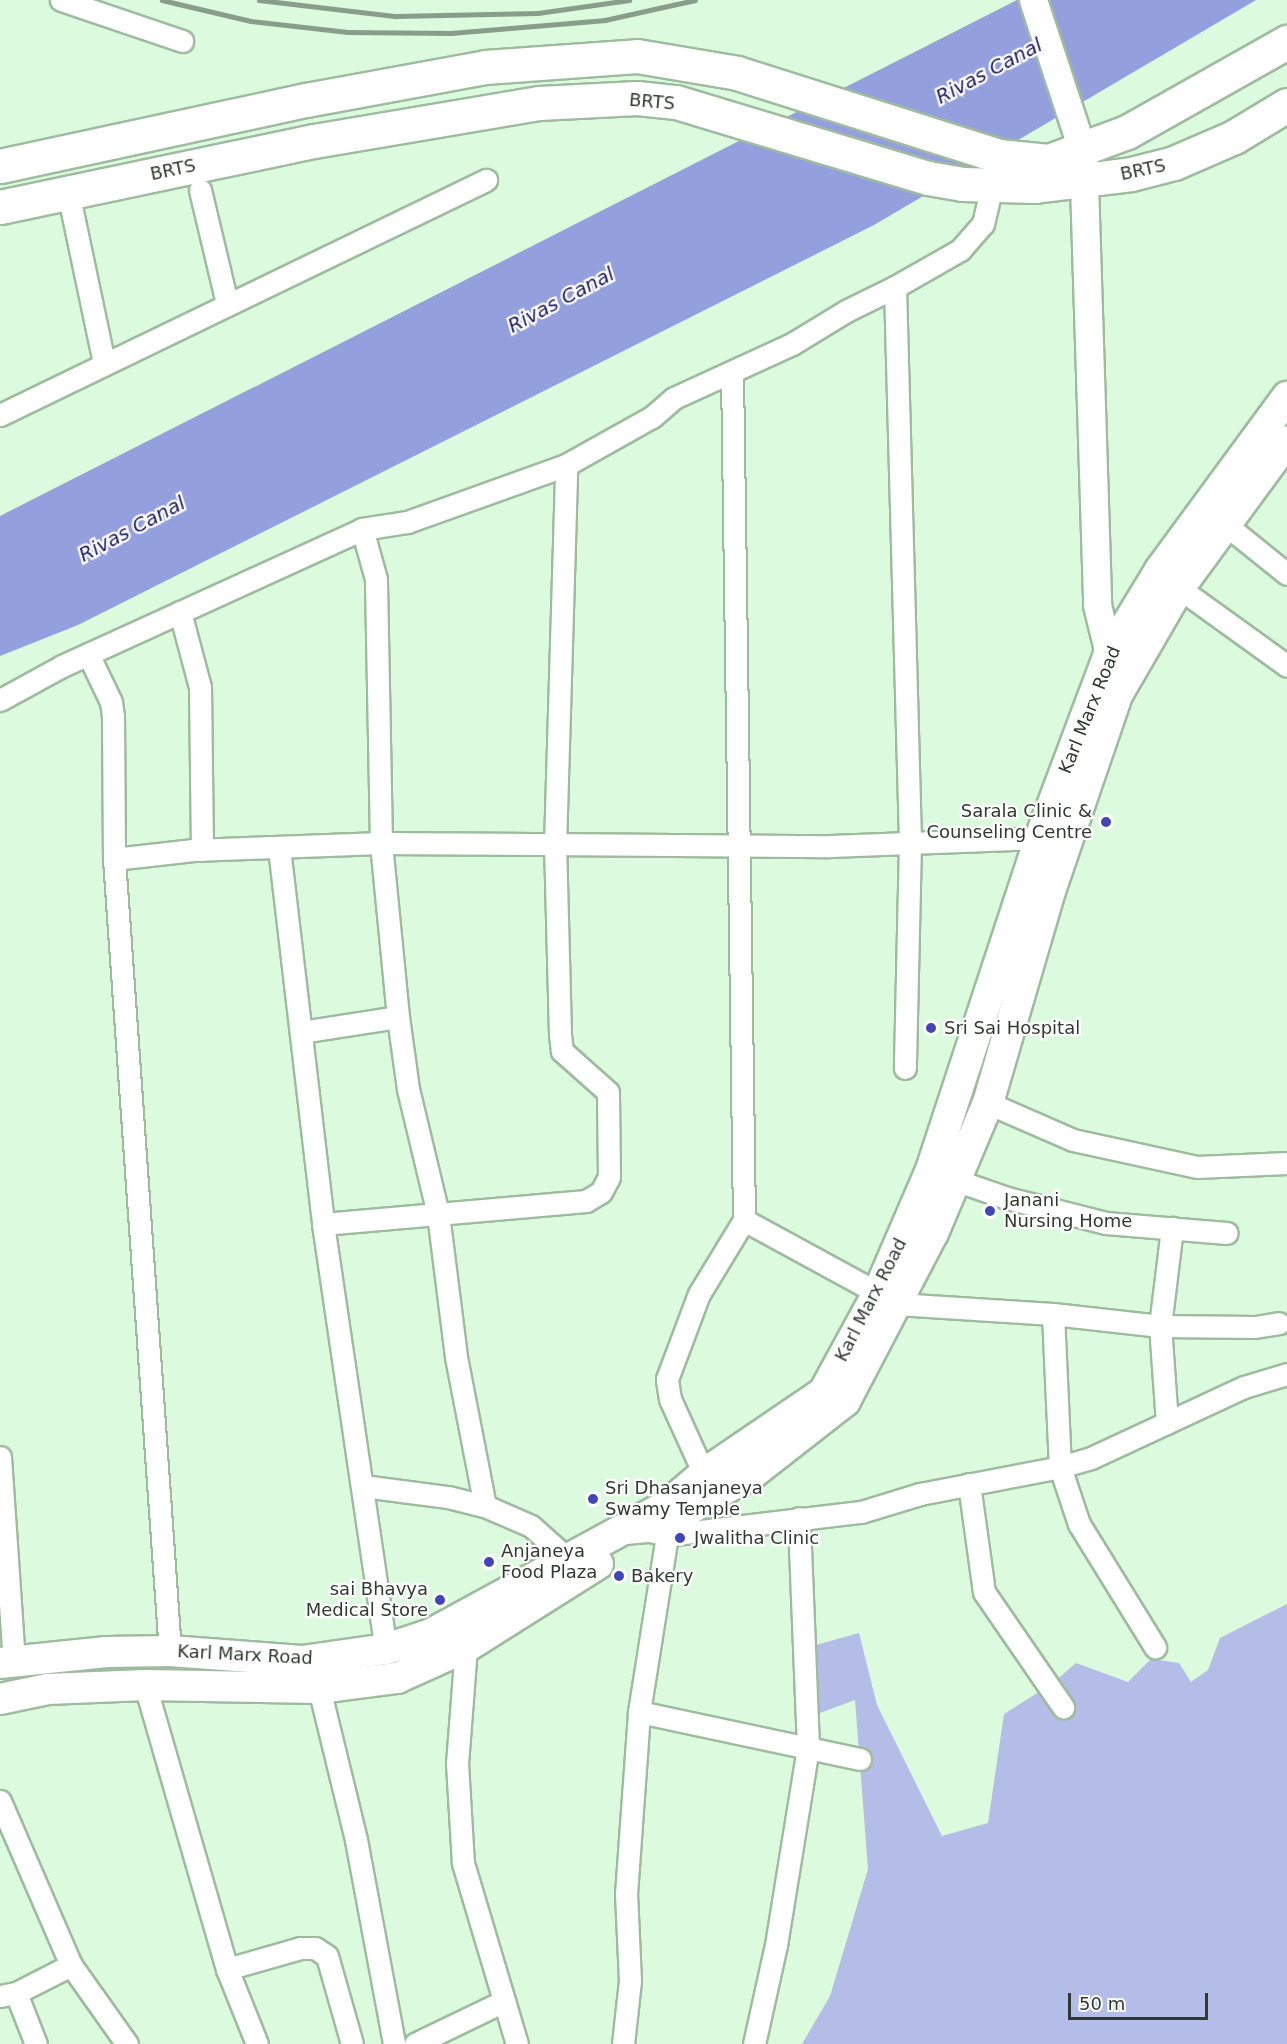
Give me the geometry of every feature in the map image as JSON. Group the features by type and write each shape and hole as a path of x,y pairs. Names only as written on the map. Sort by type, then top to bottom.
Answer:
{"main road":[{"name":"BRTS","path":"0,207 315,141 530,104 637,98 714,112 947,182 996,170 1050,161 1081,152 1148,121 1287,42"},
{"name":"BRTS","path":"0,166 435,76 535,61 637,56 704,65 770,83 996,170"},
{"name":"BRTS","path":"1081,152 1152,169 1195,156 1287,105"},
{"name":"Karl Marx Road","path":"0,1699 48,1689 145,1685 319,1688 397,1678 466,1647 643,1534 753,1473 845,1401 888,1298 1040,838 1109,654 1160,570 1287,397"},
{"name":"Karl Marx Road","path":"7,1661 170,1651 302,1661 386,1648 431,1634 568,1559 643,1534 669,1504 704,1474 824,1392 888,1298 955,1180 988,1103 1050,891 1117,695 1179,588 1284,450"}],"street":[{"path":"61,0 182,41"},
{"path":"1033,0 1081,152 1097,605 1109,654"},
{"path":"0,700 88,654 362,529 407,522 566,465 652,417 674,398 792,344 846,311 895,287 960,249 983,225 996,170"},
{"path":"0,415 227,303 486,180"},
{"path":"200,190 227,303"},
{"path":"68,192 104,363"},
{"path":"895,287 910,842 905,1068"},
{"path":"704,1474 670,1399 667,1379 699,1294 744,1220 736,846 732,372"},
{"path":"322,1224 586,1201 601,1192 609,1177 608,1092 562,1051 555,846 566,465"},
{"path":"1226,525 1287,574"},
{"path":"362,529 376,579 381,843 398,1017 408,1089 438,1214 456,1357 485,1506"},
{"path":"1179,588 1287,666"},
{"path":"180,612 200,687 202,850"},
{"path":"88,654 111,702 113,716 114,859 170,1651"},
{"path":"114,859 202,850 381,843 736,846 1040,838"},
{"path":"279,848 322,1224 386,1648"},
{"path":"301,1032 398,1017"},
{"path":"988,1103 1073,1140 1197,1167 1287,1162"},
{"path":"955,1180 1007,1198 1106,1223 1227,1233"},
{"path":"744,1220 888,1298 1160,1326 1255,1327 1279,1323"},
{"path":"1167,1423 1160,1326 1172,1228"},
{"path":"1053,1314 1060,1467 1079,1524 1155,1647"},
{"path":"623,2044 630,1981 626,1894 639,1712 643,1534 861,1512 969,1484 1060,1467 1091,1458 1244,1388 1287,1374"},
{"path":"0,1457 7,1661"},
{"path":"969,1484 984,1592 1063,1707"},
{"path":"363,1486 448,1497 485,1506 531,1526 568,1559"},
{"path":"754,2044 776,1945 808,1748 799,1518"},
{"path":"466,1647 457,1764 463,1863 517,2044"},
{"path":"145,1685 227,1969 257,2044"},
{"path":"319,1688 356,1840 394,2044"},
{"path":"639,1712 860,1759"},
{"path":"0,1801 71,1965 128,2044"},
{"path":"227,1969 300,1948 315,1948 327,1956 352,2044"},
{"path":"36,2044 8,1994 71,1965"},
{"path":"415,2044 504,2001"}],"shaded area":[{"path":"1287,1604 1287,2044 802,2044 830,1996 868,1869 855,1700 812,1716 805,1648 859,1633 877,1705 942,1836 988,1823 1004,1714 1053,1683 1076,1663 1128,1682 1151,1659 1179,1663 1191,1682 1208,1670 1220,1638"}],"water":[{"name":"Rivas Canal","path":"1017,0 1256,0 874,225 78,625 0,656 0,516"}],"railway":[{"path":"162,0 251,21 347,32 451,33 605,20 695,0"},
{"path":"259,0 396,16 538,13 629,0"}],"place":[{"name":"Sarala Clinic & Counseling Centre","path":"1106,822"},
{"name":"Sri Sai Hospital","path":"931,1028"},
{"name":"Janani Nursing Home","path":"990,1211"},
{"name":"Sri Dhasanjaneya Swamy Temple","path":"593,1499"},
{"name":"Jwalitha Clinic","path":"680,1538"},
{"name":"Anjaneya Food Plaza","path":"489,1562"},
{"name":"Bakery","path":"619,1576"},
{"name":"sai Bhavya Medical Store","path":"440,1600"}]}
